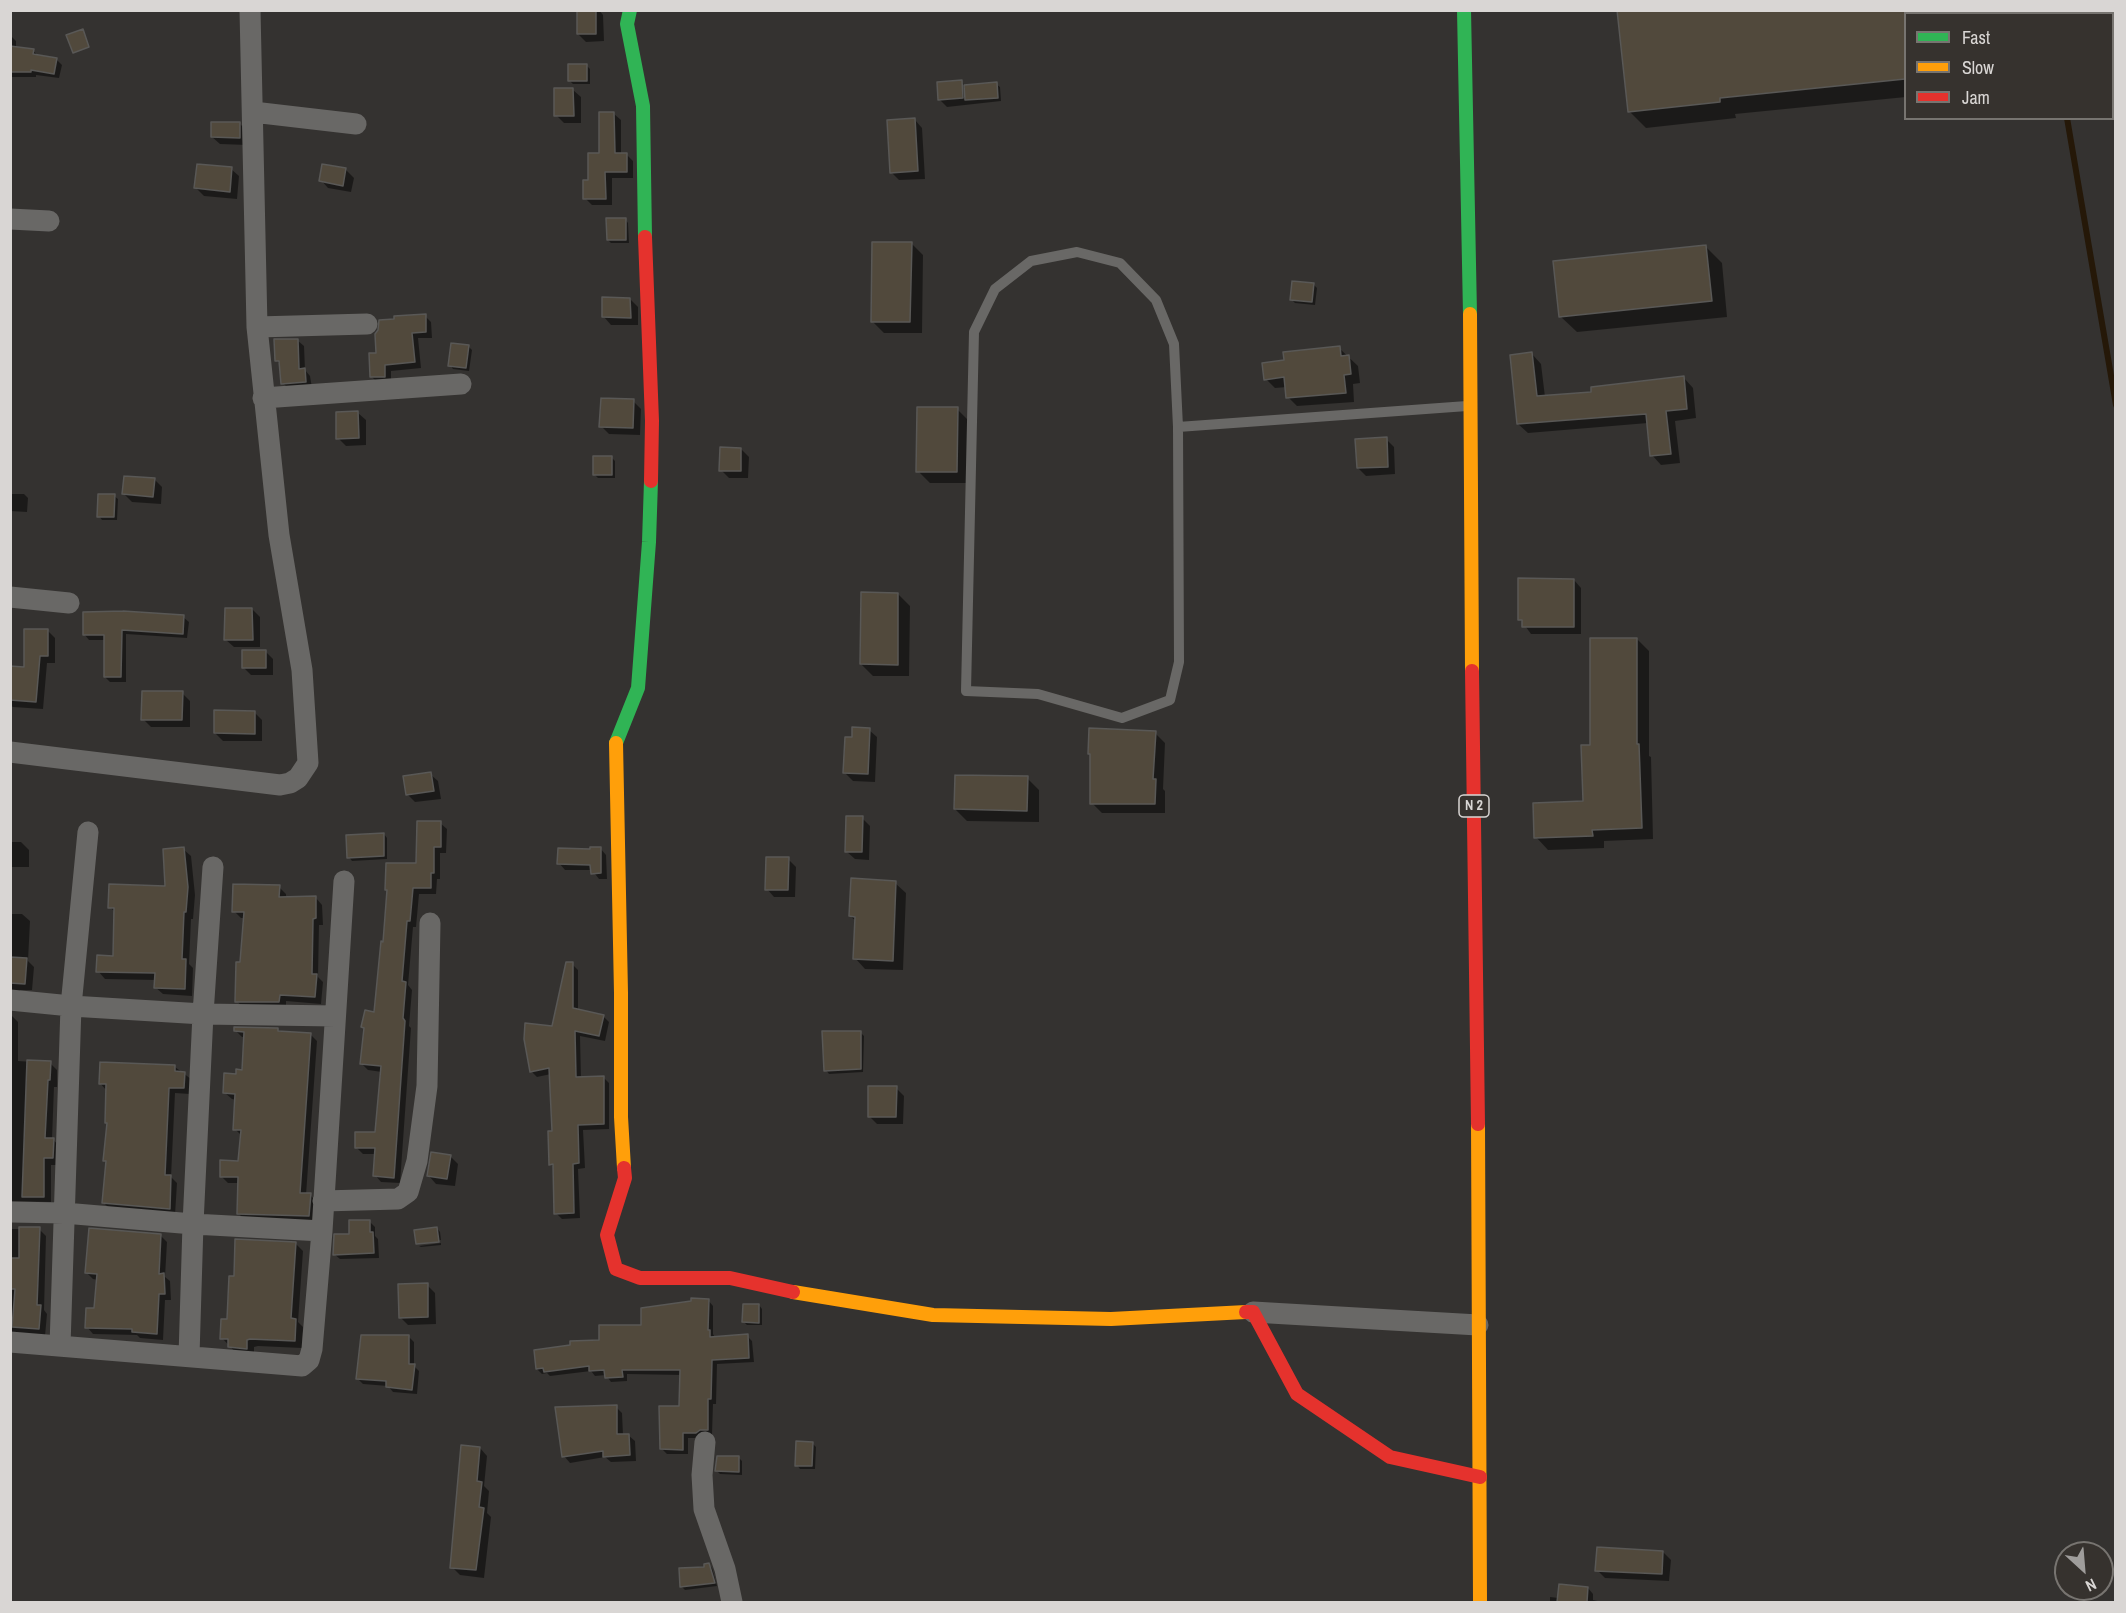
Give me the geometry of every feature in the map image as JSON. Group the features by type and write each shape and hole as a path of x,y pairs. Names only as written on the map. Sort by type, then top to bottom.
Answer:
{"street":[{"path":"10,752 280,785 298,778 308,763 302,670 279,535 257,327 250,10"},
{"path":"630,10 627,24 643,106 652,421 649,542 638,688 616,743 621,1117 624,1178 607,1235 616,1269 640,1278 730,1278 816,1297 933,1316 1111,1319 1253,1312 1478,1325"},
{"name":"N 2","path":"1464,10 1470,304 1478,1096 1480,1602"},
{"path":"253,112 356,124"},
{"path":"10,219 49,221"},
{"path":"257,327 367,324"},
{"path":"263,398 461,384"},
{"path":"10,597 69,603"},
{"path":"60,1346 71,1006 88,832"},
{"path":"189,1356 203,1014 213,867"},
{"path":"10,1342 302,1366 309,1360 322,1231 344,881"},
{"path":"323,1200 398,1199 408,1192 417,1161 427,1086 430,923"},
{"path":"10,1000 203,1014 335,1016"},
{"path":"10,1212 64,1213 193,1224 322,1231"},
{"path":"1253,1312 1297,1394 1390,1456 1480,1477"},
{"path":"705,1442 702,1475 704,1509 725,1569 732,1602"}],"lane":[{"path":"1077,252 1120,263 1156,300 1174,344 1178,427 1179,662 1170,700 1122,717 1038,694 966,691 974,332 995,289 1031,261 1077,252"},
{"path":"1178,427 1470,406"}],"building":[{"path":"577,10 596,10 596,34 577,34"},
{"path":"1617,10 1905,10 1904,79 1720,98 1720,102 1628,112"},
{"path":"83,29 89,47 73,53 66,35"},
{"path":"10,46 34,49 33,54 57,58 54,74 31,70 31,72 10,72"},
{"path":"568,64 587,64 587,81 568,81"},
{"path":"962,80 963,98 938,100 937,82"},
{"path":"997,82 998,98 965,100 964,85"},
{"path":"554,88 573,88 574,116 554,116"},
{"path":"599,112 614,112 615,153 627,153 627,172 605,172 606,199 583,199 583,180 588,180 588,153 599,153"},
{"path":"915,118 918,171 890,173 887,120"},
{"path":"211,122 240,122 240,138 211,137"},
{"path":"197,164 232,167 230,192 194,188"},
{"path":"322,164 346,168 343,186 319,181"},
{"path":"606,218 626,218 626,240 607,240"},
{"path":"872,242 912,242 910,322 871,322"},
{"path":"1706,245 1712,301 1559,317 1553,261"},
{"path":"1292,281 1314,283 1312,302 1290,300"},
{"path":"602,297 630,298 631,318 602,317"},
{"path":"426,314 426,332 412,333 415,362 385,365 385,377 370,377 369,353 376,353 375,334 379,320 394,319 394,316"},
{"path":"274,339 298,339 299,369 305,368 306,382 281,384 279,361 275,361"},
{"path":"451,343 469,345 466,368 448,366"},
{"path":"1340,346 1341,356 1349,355 1351,374 1344,375 1346,393 1286,398 1284,377 1264,380 1262,363 1284,360 1283,352"},
{"path":"1532,352 1537,396 1591,392 1591,387 1684,376 1687,409 1666,411 1671,454 1650,456 1646,414 1517,424 1510,355"},
{"path":"601,398 634,399 633,428 599,427"},
{"path":"917,407 958,407 957,472 916,472"},
{"path":"358,411 359,438 336,439 336,412"},
{"path":"1387,437 1388,467 1357,468 1355,439"},
{"path":"720,447 741,448 741,471 719,471"},
{"path":"593,456 612,456 612,475 593,475"},
{"path":"124,476 155,478 153,497 122,494"},
{"path":"98,494 115,494 114,517 97,517"},
{"path":"1518,578 1574,579 1574,627 1522,627 1522,620 1518,620"},
{"path":"861,592 898,593 898,665 860,664"},
{"path":"225,608 252,608 253,640 224,640"},
{"path":"123,611 184,615 183,634 122,630 121,677 104,677 104,635 83,635 83,612"},
{"path":"24,629 48,629 48,656 40,656 36,702 10,700 10,666 24,667"},
{"path":"1590,638 1637,638 1637,744 1639,744 1642,828 1592,830 1593,836 1534,838 1533,803 1583,801 1581,745 1590,745"},
{"path":"242,650 266,650 266,668 242,668"},
{"path":"142,691 183,691 182,720 141,720"},
{"path":"214,710 255,711 255,734 214,733"},
{"path":"852,727 870,728 868,774 843,773 845,737 852,737"},
{"path":"1089,728 1156,731 1153,779 1156,779 1155,804 1090,804"},
{"path":"431,772 434,791 406,795 403,776"},
{"path":"955,775 1028,776 1027,811 954,809"},
{"path":"846,816 863,816 862,852 845,852"},
{"path":"417,821 441,821 441,847 434,847 434,873 431,873 431,888 413,888 410,921 407,921 402,981 406,982 403,1018 405,1021 394,1178 373,1176 375,1148 355,1148 355,1132 375,1132 381,1066 360,1064 364,1028 361,1027 365,1010 374,1012 381,941 383,942 387,890 385,890 386,863 416,863"},
{"path":"384,833 384,856 347,858 346,835"},
{"path":"184,847 188,887 186,912 184,912 182,959 186,959 185,989 154,988 155,973 96,972 97,955 113,956 114,908 108,908 109,884 165,886 163,849"},
{"path":"590,847 601,847 601,873 591,874 590,865 557,864 558,848 590,849"},
{"path":"766,857 789,857 788,890 765,890"},
{"path":"851,878 896,881 893,961 853,959 855,917 849,916"},
{"path":"233,884 280,885 279,897 316,896 316,918 313,919 312,974 317,974 315,997 280,995 279,1002 235,1002 236,962 240,962 244,912 232,912"},
{"path":"10,957 27,958 25,984 10,983"},
{"path":"566,962 573,962 573,1008 604,1015 599,1036 575,1031 576,1077 604,1076 604,1124 578,1125 579,1163 573,1164 574,1213 554,1214 553,1164 549,1165 548,1131 552,1131 549,1068 530,1072 524,1039 525,1023 552,1026"},
{"path":"234,1027 278,1028 278,1031 311,1033 300,1193 311,1193 309,1216 237,1214 238,1177 220,1177 220,1160 238,1161 241,1130 233,1130 235,1094 223,1093 224,1073 236,1074 236,1069 242,1070 244,1032 234,1031"},
{"path":"822,1031 861,1031 861,1069 824,1071"},
{"path":"27,1060 51,1061 45,1138 54,1138 53,1158 44,1158 44,1197 22,1197"},
{"path":"100,1062 175,1065 175,1071 185,1072 184,1088 169,1088 165,1175 171,1175 170,1209 102,1203 107,1123 105,1123 106,1084 99,1084"},
{"path":"868,1086 897,1086 896,1117 868,1117"},
{"path":"431,1152 451,1155 447,1179 427,1176"},
{"path":"349,1220 370,1220 374,1253 333,1255 334,1234 349,1234"},
{"path":"19,1227 40,1227 37,1305 41,1305 39,1329 12,1327 15,1289 10,1289 10,1258 19,1258"},
{"path":"437,1227 439,1242 416,1244 414,1230"},
{"path":"89,1228 161,1234 159,1274 164,1273 165,1294 159,1294 157,1334 132,1332 132,1329 85,1328 86,1308 94,1308 97,1274 85,1273"},
{"path":"235,1239 296,1242 291,1318 296,1319 295,1341 250,1339 247,1340 247,1349 228,1347 228,1339 220,1339 221,1319 227,1319 229,1276 234,1276"},
{"path":"428,1283 428,1317 399,1318 398,1284"},
{"path":"691,1298 709,1299 708,1330 710,1330 710,1337 748,1334 749,1358 712,1360 708,1430 683,1433 683,1450 660,1449 659,1406 679,1406 680,1370 622,1370 623,1377 605,1378 604,1370 589,1371 589,1366 544,1372 543,1368 536,1369 534,1350 570,1345 570,1341 599,1340 599,1325 641,1325 641,1308 691,1301"},
{"path":"743,1304 759,1304 759,1323 742,1322"},
{"path":"361,1335 409,1335 409,1364 415,1364 412,1390 386,1387 386,1381 356,1379"},
{"path":"617,1405 617,1434 629,1434 630,1455 603,1457 603,1451 562,1457 555,1407"},
{"path":"796,1441 813,1442 812,1466 795,1466"},
{"path":"461,1445 480,1447 477,1481 482,1482 479,1507 484,1508 476,1570 450,1568"},
{"path":"717,1456 739,1456 739,1472 715,1471"},
{"path":"1597,1547 1663,1551 1662,1574 1595,1571"},
{"path":"709,1563 715,1583 680,1587 679,1568 704,1567 704,1564"},
{"path":"1559,1584 1588,1587 1587,1602 1557,1602"}],"waterway":[{"path":"2067,120 2116,405"}],"traffic: fast":[{"path":"630,10 627,24 643,106 645,237"},
{"path":"1464,10 1470,314"},
{"path":"616,743 638,688 649,542 651,481"}],"traffic: slow":[{"path":"1470,314 1472,671"},
{"path":"616,743 621,1117 624,1168"},
{"path":"1478,1124 1480,1602"},
{"path":"793,1292 933,1315 1111,1319 1246,1312"}],"traffic: jam":[{"path":"645,237 652,421 651,481"},
{"path":"1472,671 1478,1124"},
{"path":"624,1168 625,1178 607,1235 616,1269 640,1278 730,1278 793,1292"},
{"path":"1246,1312 1253,1312 1297,1394 1390,1457 1480,1477"}]}
